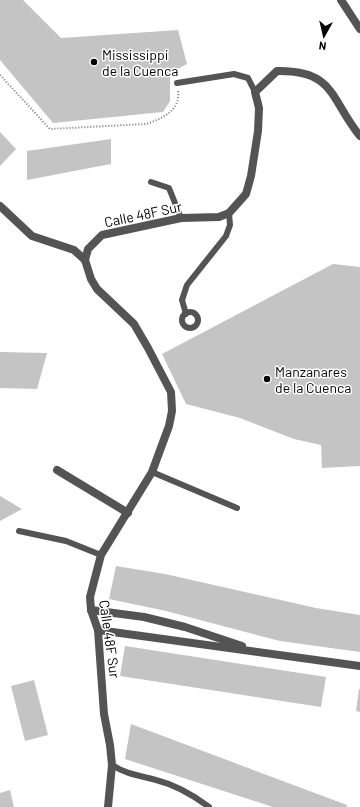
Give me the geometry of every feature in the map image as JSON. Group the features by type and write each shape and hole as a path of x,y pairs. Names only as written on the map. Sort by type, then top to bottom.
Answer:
{"street":[{"path":"341,0 360,29"},
{"path":"229,213 246,194 256,152 259,108 255,92 277,70 298,70 316,77 332,92 352,127 360,136"},
{"path":"0,206 32,236 74,250 85,260"},
{"name":"Calle 48F Sur","path":"108,807 112,765 110,736 104,714 98,630 91,610 90,597 101,555 152,472 171,416 171,392 134,324 97,290 91,279 85,260 88,248 102,235 121,229 181,218 219,217 229,213"},
{"path":"57,470 128,513"},
{"path":"91,610 144,617 185,627 262,653"},
{"path":"98,630 360,666"}],"lane":[{"path":"177,83 234,74 248,78 255,92"},
{"path":"151,182 169,188 181,218"},
{"path":"186,314 182,300 187,285 226,236 230,225 229,213"},
{"path":"152,472 237,508"},
{"path":"19,532 48,536 66,541 101,555"},
{"path":"112,765 125,773 158,780 189,792 209,807"}],"path":[{"path":"0,75 50,130 146,124 160,120 171,112 179,97 177,83"}],"building":[{"name":"Mississippi de la Cuenca","path":"0,0 23,0 61,38 178,30 187,64 170,73 170,101 163,112 53,123 0,60"},
{"path":"0,132 16,149 0,166"},
{"path":"111,139 111,164 27,180 27,151"},
{"name":"Manzanares de la Cuenca","path":"333,264 360,267 360,466 322,468 321,445 294,439 240,418 186,404 162,354"},
{"path":"0,352 47,353 37,389 0,388"},
{"path":"0,496 22,509 0,521"},
{"path":"116,566 165,574 316,608 360,615 360,652 280,641 166,611 109,599"},
{"path":"125,646 326,677 321,707 120,676"},
{"path":"34,680 48,735 25,741 11,686"},
{"path":"360,689 360,712 356,711"},
{"path":"131,724 347,805 347,807 273,807 125,759"},
{"path":"10,790 14,807 0,807 0,793"}],"place":[{"name":"Mississippi de la Cuenca","path":"94,62"},
{"name":"Manzanares de la Cuenca","path":"267,379"}]}
